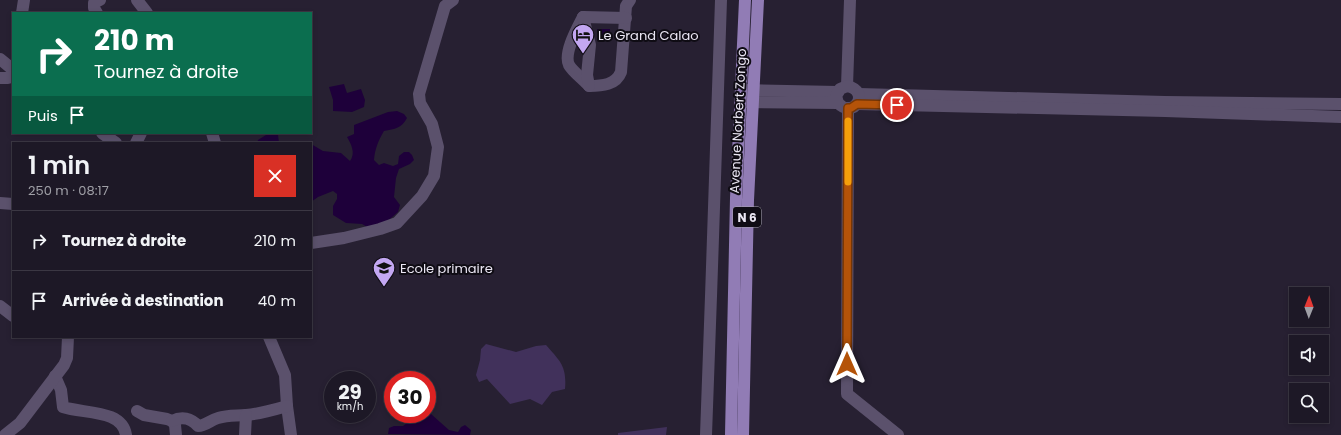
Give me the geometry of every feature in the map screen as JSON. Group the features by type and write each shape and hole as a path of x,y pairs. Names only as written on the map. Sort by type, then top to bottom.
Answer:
{"main road":[{"name":"Avenue Norbert Zongo","path":"745,0 747,90"},
{"name":"Avenue Norbert Zongo","path":"731,435 736,198 758,0"},
{"name":"Avenue Norbert Zongo","path":"743,435 748,200 746,102"}],"street":[{"path":"22,12 24,0"},
{"path":"96,12 94,8 94,3 100,0"},
{"path":"137,0 146,12"},
{"path":"312,243 344,238 397,223 422,196 434,176 438,147 432,124 420,103 419,94 445,6 453,0"},
{"path":"583,17 573,37 568,55 569,64 589,86 598,86 614,82 619,78 621,72 626,6 630,0"},
{"path":"706,435 722,0"},
{"path":"850,0 848,98 847,394 898,435"},
{"path":"583,17 626,18"},
{"path":"583,17 590,45 587,75 589,86"},
{"path":"0,59 12,70"},
{"path":"0,78 12,76"},
{"path":"747,90 848,98 1165,107 1341,117"},
{"path":"746,102 848,98"},
{"path":"1165,107 1341,104"},
{"path":"103,134 115,142"},
{"path":"0,203 12,204"},
{"path":"0,306 12,315"},
{"path":"9,435 20,423 64,364 67,358 68,338"},
{"path":"269,338 285,375 291,435"},
{"path":"55,376 61,390 63,407 100,414 120,422 126,435"},
{"path":"172,422 183,418 194,421 198,426 201,426 215,418 268,412 287,406"},
{"path":"137,411 167,419 172,422 175,424 176,435"},
{"path":"245,435 246,415"}],"shaded area":[{"path":"597,29 610,29 610,37 597,36"},
{"path":"344,84 347,93 361,89 365,100 364,107 352,112 333,111 333,100 329,87"},
{"path":"397,111 404,114 407,118 398,128 384,131 377,145 374,160 379,165 384,163 393,166 398,164 399,156 404,152 409,152 414,160 410,164 399,169 396,178 394,197 400,205 398,212 383,225 369,228 362,224 346,223 333,215 333,206 337,199 337,194 333,191 318,197 312,201 312,145 323,151 341,153 350,161 353,152 347,137 354,134 354,125 388,112"},
{"path":"266,135 278,135 279,142 257,142"},
{"path":"486,344 516,352 536,346 546,345 562,364 565,375 565,389 552,392 542,405 530,399 510,404 487,379 479,382 476,375 481,349"},
{"path":"436,418 449,430 458,432 461,427 465,425 471,430 470,435 388,434 389,428 394,426 403,426 407,423 436,423"},
{"path":"667,427 666,435 618,435 618,433"}],"slow traffic":[{"path":"848,121 848,182"}],"place":[{"name":"Le Grand Calao","path":"583,54"},
{"name":"Ecole primaire","path":"384,288"}],"route":[{"path":"847,364 848,108 851,108 857,104 897,105"}]}
